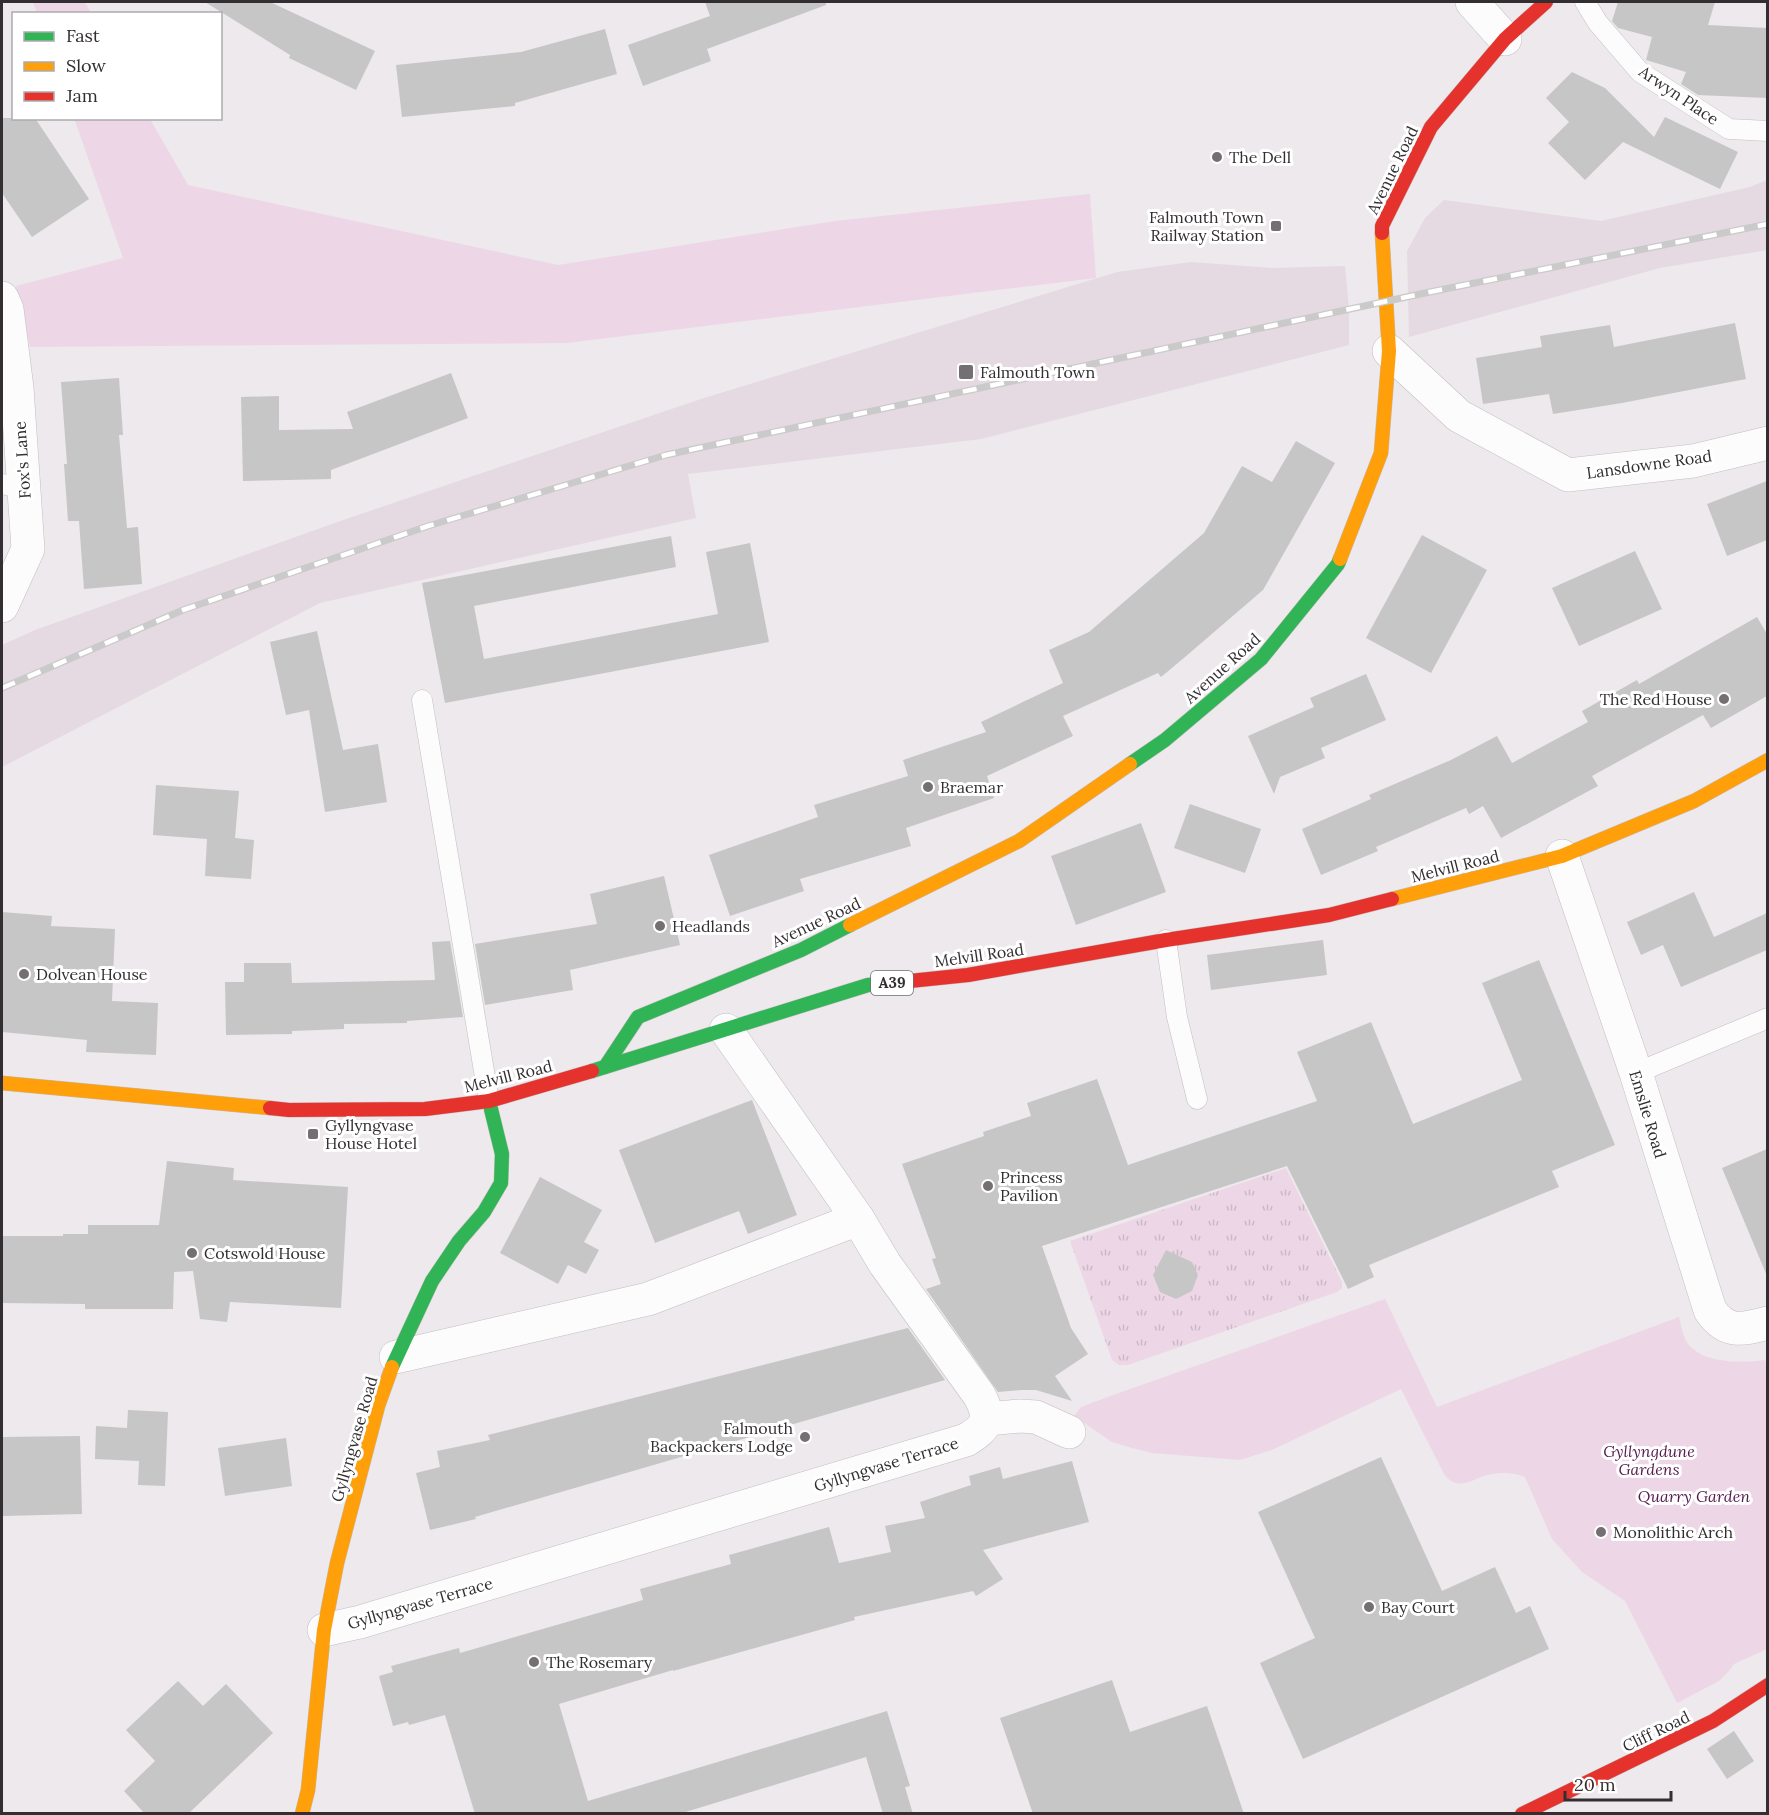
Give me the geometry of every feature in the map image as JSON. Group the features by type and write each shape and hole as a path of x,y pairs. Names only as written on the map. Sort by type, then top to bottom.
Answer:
{"street":[{"path":"1472,2 1505,39"},
{"name":"Avenue Road","path":"605,1067 638,1017 801,950 1019,841 1165,740 1262,659 1338,564 1381,453 1389,351 1382,226 1431,127 1505,39 1546,2"},
{"name":"Fox's Lane","path":"2,606 28,549 13,486 17,388 4,303"},
{"name":"Lansdowne Road","path":"1389,351 1459,416 1568,475 1693,461 1767,443"},
{"name":"Melvill Road","path":"2,1083 289,1110 425,1109 489,1101 868,985 968,975 1166,940 1329,915 1562,856 1694,801 1767,760"},
{"name":"Emslie Road","path":"1562,856 1636,1073 1710,1310 1718,1322 1732,1329 1752,1328 1767,1323"},
{"path":"726,1030 858,1219 885,1264 979,1395 985,1406 987,1419 1036,1417 1069,1432"},
{"name":"Gyllyngvase Road","path":"302,1814 308,1790 324,1630 337,1563 378,1406 396,1358 432,1281 459,1242 484,1212 501,1183 502,1154 489,1101"},
{"path":"396,1358 648,1299 858,1219"},
{"name":"Gyllyngvase Terrace","path":"324,1630 360,1622 966,1440 980,1432 987,1419"},
{"name":"Cliff Road","path":"1522,1814 1713,1721 1767,1685"}],"lane":[{"name":"Arwyn Place","path":"1585,2 1598,23 1640,72 1729,129 1767,131"},
{"path":"422,700 489,1101"},
{"path":"1166,940 1177,1017 1197,1099"},
{"path":"1636,1073 1767,1018"}],"shaded area":[{"path":"1767,180 1767,250 1660,268 1409,337 1407,251 1425,218 1444,200 1601,221 1750,187"},
{"path":"1191,262 1272,268 1345,266 1349,309 1349,345 981,439 688,474 696,518 320,603 2,767 2,645 35,630 346,519 704,398 1117,272"}],"green space":[{"path":"33,2 85,2 90,12 37,12"},
{"path":"75,120 151,120 188,185 558,265 835,221 1090,194 1096,278 567,343 30,347 16,286 123,258"},
{"path":"1286,1168 1342,1282 1342,1288 1337,1292 1128,1365 1119,1365 1112,1360 1070,1241"},
{"name":"Gyllyngdune Gardens","path":"1385,1299 1437,1407 1679,1317 1683,1334 1695,1351 1724,1361 1765,1360 1767,1369 1767,1649 1734,1664 1719,1681 1677,1703 1625,1601 1582,1572 1552,1539 1525,1477 1502,1473 1459,1484 1449,1479 1444,1474 1401,1389 1274,1449 1240,1460 1152,1453 1132,1448 1112,1442 1074,1416 1081,1407"}],"building":[{"path":"205,2 270,2 375,51 356,90 289,58 290,55"},
{"path":"705,2 826,2 826,5 707,49 711,61 643,86 628,45 710,16"},
{"path":"1618,2 1715,2 1708,25 1767,28 1767,98 1698,95 1681,84 1686,72 1646,60 1652,37 1618,28 1612,21"},
{"path":"605,29 617,74 515,103 515,106 402,117 396,65 521,52"},
{"path":"1572,72 1605,88 1654,137 1665,117 1738,152 1720,189 1623,142 1585,180 1548,143 1569,122 1546,98"},
{"path":"2,118 12,118 12,120 36,120 89,199 32,237 2,193"},
{"path":"1735,323 1746,379 1553,414 1549,394 1483,404 1476,358 1542,347 1540,336 1610,325 1614,347"},
{"path":"451,373 468,418 331,470 331,479 243,481 241,397 279,396 279,430 353,429 347,412"},
{"path":"119,378 123,435 119,435 127,528 138,527 142,584 84,589 79,521 68,521 64,464 67,464 61,382"},
{"path":"1296,441 1335,463 1263,590 1185,657 1161,677 1158,673 1063,716 1073,736 987,776 994,798 906,828 911,846 800,879 804,891 730,916 709,855 818,817 814,805 908,776 903,760 986,732 981,722 1063,683 1049,650 1089,632 1204,533 1242,466 1272,482"},
{"path":"1767,481 1767,540 1727,556 1707,504"},
{"path":"1422,535 1487,570 1431,673 1366,638"},
{"path":"671,536 676,567 474,606 484,659 718,614 706,552 750,543 769,642 445,703 422,583"},
{"path":"1635,551 1662,609 1579,646 1552,588"},
{"path":"1757,617 1767,634 1767,696 1711,728 1703,715 1592,776 1598,786 1501,838 1483,806 1469,814 1466,808 1376,847 1378,851 1321,875 1302,829 1371,799 1369,795 1451,760 1497,736 1512,763 1588,722 1582,711 1637,680 1639,684"},
{"path":"317,631 343,750 378,744 387,802 325,812 309,710 286,715 270,642"},
{"path":"1366,674 1386,720 1321,748 1325,758 1280,777 1274,794 1248,736 1314,707 1310,698"},
{"path":"156,785 239,791 235,838 254,840 251,879 205,876 207,839 153,835"},
{"path":"1190,804 1261,829 1245,873 1174,848"},
{"path":"1141,823 1166,892 1076,925 1051,856"},
{"path":"664,876 680,945 570,970 573,990 485,1005 475,944 597,924 590,894"},
{"path":"1694,892 1714,937 1767,913 1767,950 1681,987 1663,945 1641,955 1627,922"},
{"path":"2,912 52,916 51,926 115,929 112,1001 158,1003 156,1055 86,1052 87,1040 2,1032"},
{"path":"1323,940 1327,975 1211,990 1207,955"},
{"path":"450,941 463,1017 407,1021 407,1023 344,1024 344,1029 292,1031 292,1034 226,1035 225,982 244,982 244,963 291,963 292,983 435,980 432,942"},
{"path":"1539,960 1615,1145 1552,1171 1559,1187 1369,1265 1374,1277 1348,1289 1287,1166 1042,1246 1071,1328 1088,1354 1055,1376 1072,1401 1036,1390 998,1392 926,1289 941,1284 932,1259 936,1258 902,1164 984,1136 983,1132 1031,1116 1027,1103 1097,1079 1128,1165 1317,1101 1297,1052 1371,1022 1413,1124 1522,1080 1482,983"},
{"path":"752,1100 797,1215 748,1234 739,1211 655,1243 619,1150"},
{"path":"1767,1149 1767,1276 1722,1168"},
{"path":"167,1161 234,1168 233,1180 348,1187 341,1308 230,1302 227,1322 200,1319 193,1271 174,1272 173,1309 85,1309 85,1304 2,1303 2,1236 88,1234 88,1225 159,1225"},
{"path":"540,1177 602,1210 584,1242 599,1250 586,1274 568,1265 558,1284 500,1253"},
{"path":"1166,1250 1192,1262 1198,1275 1192,1291 1176,1299 1160,1292 1153,1275"},
{"path":"908,1328 945,1380 475,1517 476,1519 430,1530 416,1473 440,1467 437,1451 490,1440 488,1435"},
{"path":"128,1410 168,1412 165,1486 138,1485 139,1461 95,1459 96,1426 127,1428"},
{"path":"80,1436 82,1514 3,1516 2,1437"},
{"path":"286,1438 292,1486 225,1496 218,1448"},
{"name":"Bay Court","path":"1381,1457 1442,1591 1495,1567 1516,1613 1530,1606 1549,1649 1303,1759 1260,1663 1315,1638 1258,1512"},
{"path":"1072,1461 1089,1522 983,1550 1003,1579 976,1596 973,1591 854,1617 855,1620 559,1704 588,1801 887,1711 910,1786 905,1787 913,1814 883,1814 866,1757 679,1814 475,1814 445,1715 409,1725 408,1722 393,1726 379,1676 393,1672 391,1666 459,1648 460,1653 643,1600 640,1589 731,1564 729,1555 829,1527 839,1563 891,1552 885,1526 925,1518 920,1502 971,1485 969,1476 1000,1467 1003,1479"},
{"path":"1112,1680 1130,1732 1207,1706 1244,1814 1033,1814 1000,1718"},
{"path":"178,1681 203,1706 226,1684 273,1733 188,1814 145,1814 124,1791 155,1761 126,1730"},
{"path":"1734,1731 1754,1761 1727,1779 1707,1749"}],"railway":[{"path":"2,688 183,610 428,526 666,455 1425,293 1768,224"}],"traffic: fast":[{"path":"1130,764 1165,740 1261,659 1340,559"},
{"path":"605,1067 638,1017 801,950 850,925"},
{"path":"592,1071 868,985 900,982"},
{"path":"392,1367 432,1281 459,1241 484,1212 501,1183 502,1154 489,1101"}],"traffic: slow":[{"path":"1340,559 1381,453 1389,351 1382,233"},
{"path":"1392,899 1562,856 1694,801 1768,760"},
{"path":"850,925 1019,841 1130,764"},
{"path":"2,1083 270,1108"},
{"path":"302,1814 308,1790 324,1630 337,1563 378,1406 392,1367"}],"traffic: jam":[{"path":"1382,233 1382,226 1431,127 1505,39 1546,2"},
{"path":"900,982 968,975 1166,940 1329,915 1392,899"},
{"path":"270,1108 289,1110 425,1109 489,1101 592,1071"},
{"path":"1522,1814 1713,1721 1768,1685"}],"place":[{"name":"The Dell","path":"1217,157"},
{"name":"Falmouth Town Railway Station","path":"1276,226"},
{"name":"Falmouth Town","path":"966,372"},
{"name":"The Red House","path":"1724,699"},
{"name":"Braemar","path":"928,787"},
{"name":"Headlands","path":"660,926"},
{"name":"Dolvean House","path":"24,974"},
{"name":"Gyllyngvase House Hotel","path":"313,1134"},
{"name":"Princess Pavilion","path":"988,1186"},
{"name":"Cotswold House","path":"192,1253"},
{"name":"Falmouth Backpackers Lodge","path":"805,1437"},
{"name":"Monolithic Arch","path":"1601,1532"},
{"name":"Bay Court","path":"1369,1607"},
{"name":"The Rosemary","path":"534,1662"}],"park label":[{"name":"Quarry Garden","path":"1694,1496"}]}
